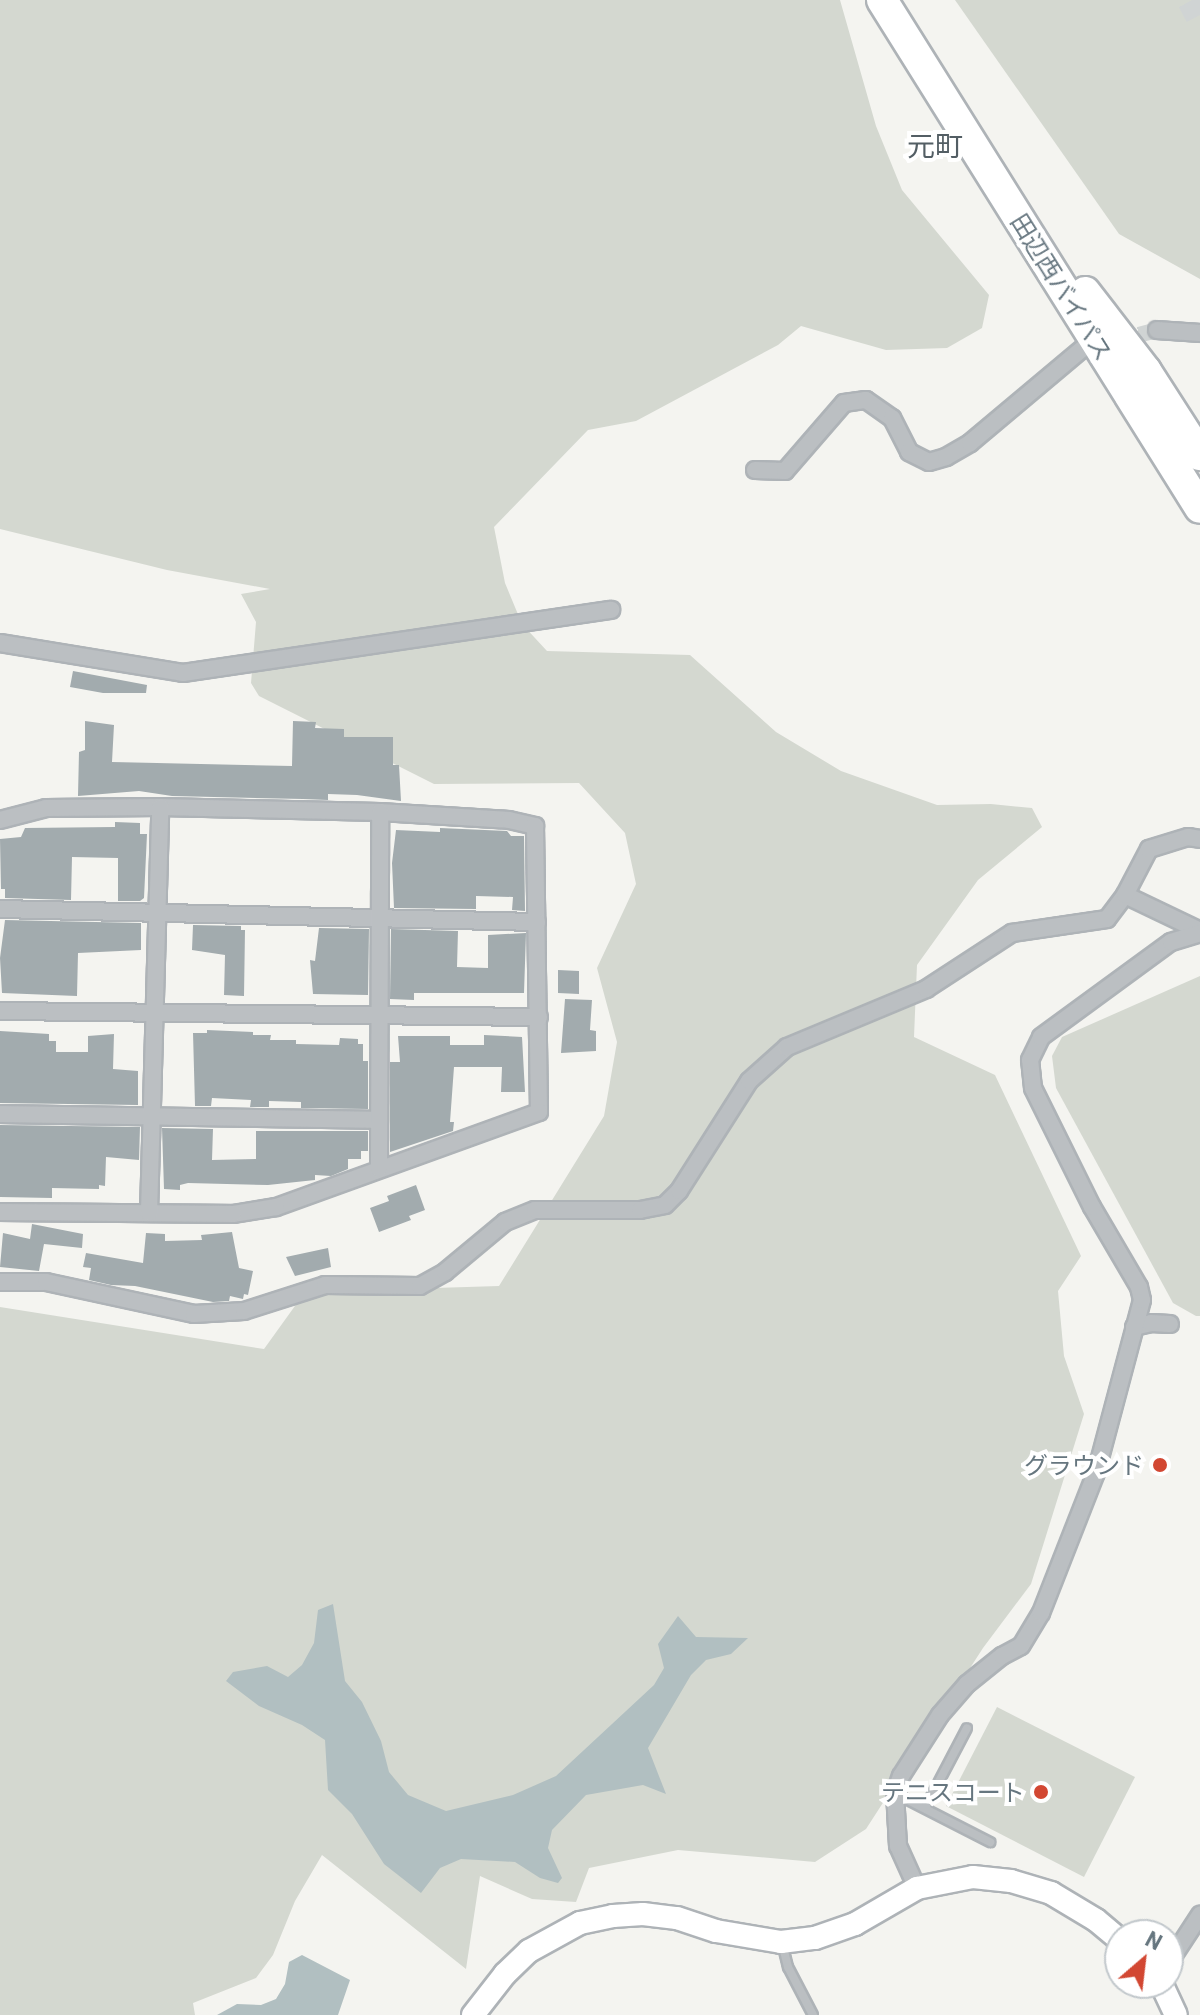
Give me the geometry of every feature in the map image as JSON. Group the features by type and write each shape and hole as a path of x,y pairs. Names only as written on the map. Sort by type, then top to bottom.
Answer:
{"highway":[{"name":"田辺西バイパス","path":"882,0 1200,508"},
{"name":"田辺西バイパス","path":"924,66 1078,283 1146,371 1200,455"}],"street":[{"path":"1157,330 1200,333"},
{"path":"755,470 785,471 844,403 866,400 892,418 909,452 929,462 946,457 970,443 1082,349"},
{"path":"0,643 183,673 611,610"},
{"path":"149,1213 160,807"},
{"path":"0,820 46,808 160,807 380,812 509,820 535,826 539,1017 539,1112 276,1207 233,1214 0,1212"},
{"path":"379,1169 380,812"},
{"path":"0,1282 46,1282 194,1314 244,1311 325,1285 420,1286 445,1272 505,1222 535,1210 640,1210 665,1205 679,1191 749,1081 787,1047 926,989 1012,933 1107,919 1125,895 1149,849 1188,837 1200,839"},
{"path":"1125,895 1200,932"},
{"path":"0,909 537,922"},
{"path":"917,1888 898,1846 895,1793 915,1749 940,1715 967,1684 1002,1656 1021,1646 1041,1613 1096,1473 1142,1300 1139,1287 1092,1207 1033,1088 1030,1060 1041,1037 1171,942 1200,932"},
{"path":"0,1011 539,1017"},
{"path":"0,1114 379,1120"},
{"path":"1134,1327 1151,1323 1170,1324 1142,1300"},
{"path":"473,2015 505,1974 529,1951 580,1923 643,1914 677,1918 756,1940 781,1942 815,1938 855,1924 917,1888 973,1877 1011,1881 1051,1893 1104,1927"},
{"path":"1184,1940 1200,1915"}],"lane":[{"path":"925,1808 967,1728"},
{"path":"895,1793 990,1842"},
{"path":"781,1942 788,1967 813,2015"}],"shaded area":[{"path":"0,0 840,0 876,126 902,190 989,295 982,328 947,348 886,350 801,326 778,345 636,421 588,430 494,527 505,583 522,624 547,651 690,655 776,732 841,771 937,805 991,804 1032,808 1042,827 978,880 917,965 914,1037 995,1075 1081,1256 1058,1291 1064,1356 1084,1414 1031,1584 983,1648 866,1829 815,1862 678,1850 589,1868 576,1902 532,1899 480,1876 466,1969 322,1855 295,1901 273,1955 256,1978 193,2003 195,2015 0,2015 0,1307 264,1349 305,1292 499,1286 604,1116 617,1042 597,968 636,884 625,833 579,783 434,784 259,696 251,683 256,622 241,594 270,589 167,570 0,529"},
{"path":"955,0 1200,0 1200,279 1119,234"},
{"path":"1200,976 1200,1316 1196,1316 1173,1303 1056,1088 1052,1056 1062,1037"},
{"path":"333,1604 345,1681 362,1702 381,1741 389,1772 408,1795 446,1811 513,1795 556,1776 654,1685 664,1668 658,1644 678,1616 696,1637 748,1638 731,1654 706,1660 691,1675 648,1748 666,1794 643,1785 586,1795 552,1830 548,1848 562,1878 558,1883 540,1878 515,1862 461,1859 440,1868 421,1893 384,1864 352,1814 328,1790 325,1740 302,1725 259,1706 226,1681 233,1672 267,1666 288,1677 302,1665 314,1643 318,1610"},
{"name":"テニスコート","path":"997,1707 1135,1777 1084,1877 946,1806"},
{"path":"302,1955 350,1980 338,2015 217,2015 237,2004 261,2005 276,1999 285,1984 289,1962"}],"building":[{"path":"73,671 147,685 146,693 103,693 70,687"},
{"path":"85,721 114,725 112,762 292,766 293,721 316,722 315,728 344,729 344,737 393,737 393,765 399,765 401,801 357,795 328,794 328,800 172,796 139,791 78,796 79,752 85,750"},
{"path":"115,822 140,823 140,834 147,834 144,898 140,901 118,901 118,858 72,857 71,900 5,898 5,889 1,889 0,839 21,837 25,828 115,827"},
{"path":"440,828 507,831 511,836 524,836 525,911 512,910 513,897 476,896 476,909 394,908 392,863 396,830 440,832"},
{"path":"5,920 141,923 141,950 78,953 77,996 2,993 0,958"},
{"path":"193,925 241,926 241,930 245,930 244,996 224,995 225,955 192,950"},
{"path":"319,928 369,929 368,995 313,994 310,960 315,961"},
{"path":"391,929 458,931 457,967 488,968 488,935 526,933 524,993 414,993 414,1000 390,999"},
{"path":"558,970 579,971 579,994 558,993"},
{"path":"565,999 592,1000 590,1030 596,1031 596,1051 561,1053"},
{"path":"207,1030 253,1032 253,1035 271,1035 270,1040 296,1040 296,1044 339,1045 340,1038 358,1039 358,1044 363,1044 363,1061 368,1061 368,1109 301,1108 301,1102 269,1101 269,1107 250,1107 251,1100 212,1098 211,1106 195,1106 193,1033 207,1033"},
{"path":"0,1031 49,1034 49,1041 56,1041 56,1052 88,1052 88,1036 114,1034 113,1069 138,1071 138,1105 0,1103"},
{"path":"484,1035 522,1037 525,1092 501,1092 502,1067 454,1067 450,1122 454,1122 453,1131 390,1152 390,1062 400,1062 398,1036 450,1036 450,1045 484,1045"},
{"path":"0,1125 140,1127 139,1160 106,1157 105,1186 99,1185 99,1189 52,1188 52,1198 0,1197"},
{"path":"162,1128 213,1129 212,1160 256,1159 256,1131 368,1131 368,1151 361,1151 361,1159 348,1159 348,1169 331,1176 315,1175 315,1180 268,1185 188,1183 180,1185 180,1190 164,1189"},
{"path":"416,1185 425,1210 409,1216 411,1220 379,1232 370,1208 389,1201 387,1196"},
{"path":"32,1224 83,1234 82,1248 44,1244 39,1271 0,1267 3,1233 30,1239"},
{"path":"232,1232 239,1268 253,1271 248,1295 244,1294 243,1299 230,1296 229,1301 213,1302 135,1286 111,1285 89,1280 91,1268 83,1267 86,1253 143,1263 146,1233 165,1234 165,1241 202,1240 201,1235"},
{"path":"328,1248 331,1267 295,1276 286,1257"}],"tunnel":[{"path":"1192,0 1200,15"},
{"path":"1116,341 1157,330"}],"place":[{"name":"グラウンド","path":"1160,1465"},
{"name":"テニスコート","path":"1041,1792"}],"district":[{"name":"元町","path":"935,145"}]}
